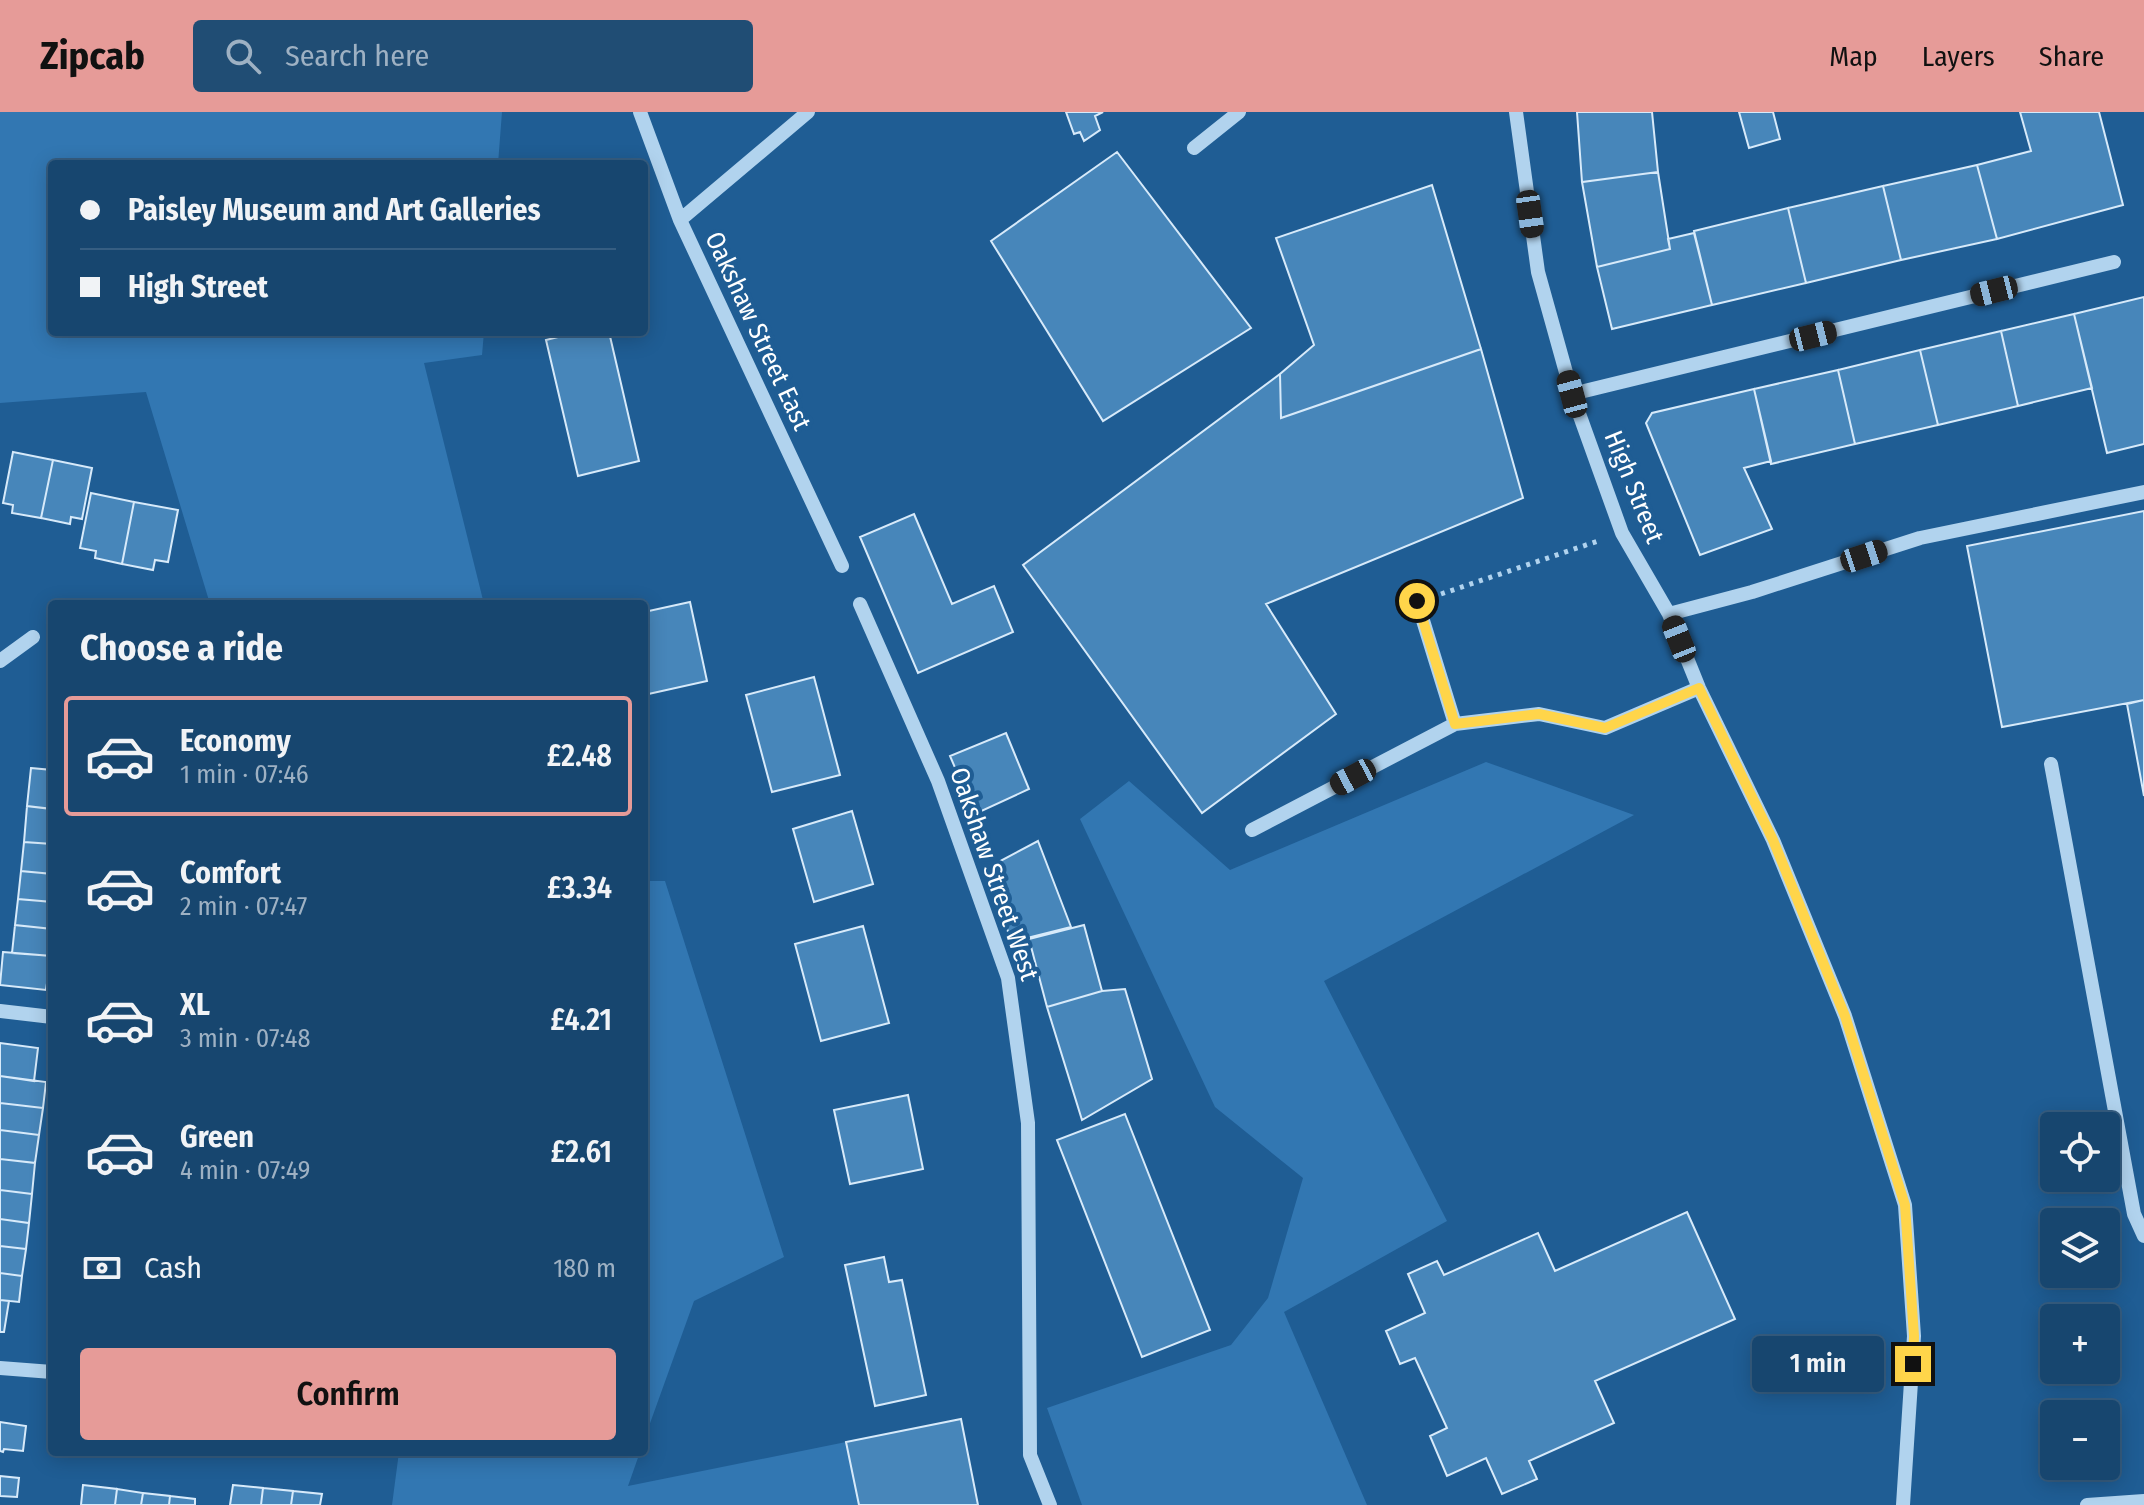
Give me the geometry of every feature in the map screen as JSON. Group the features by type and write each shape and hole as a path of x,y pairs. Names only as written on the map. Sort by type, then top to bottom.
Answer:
{"street":[{"name":"Oakshaw Street East","path":"640,112 680,220 842,566"},
{"path":"680,220 808,112"},
{"path":"1194,148 1239,112"},
{"name":"High Street","path":"1516,112 1538,272 1572,394 1622,533 1669,614 1699,688 1773,840 1845,1016 1905,1205 1914,1336 1903,1505"},
{"path":"1572,394 2114,262"},
{"path":"1669,614 1752,592 1920,538 2144,492"},
{"path":"1417,601 1455,724"},
{"name":"Oakshaw Street West","path":"860,604 938,781 1008,978 1028,1123 1030,1455 1050,1505"},
{"path":"0,661 33,637"},
{"path":"1252,830 1455,724 1539,714 1605,728 1699,688"},
{"path":"2051,764 2134,1214 2144,1236"},
{"path":"0,1011 48,1017"},
{"path":"0,1368 48,1372"},
{"path":"2087,1505 2144,1501"}],"path":[{"path":"1417,601 1622,533"}],"shaded area":[{"path":"0,112 502,112 498,160 48,160 48,336 484,336 482,355 424,363 483,600 209,600 146,392 0,403"},
{"path":"1486,762 1634,815 1324,981 1447,1221 1284,1312 1367,1505 1082,1505 1047,1408 1231,1345 1268,1298 1303,1178 1215,1107 1080,819 1129,781 1230,870"},
{"path":"648,881 665,881 784,1257 694,1301 648,1429"},
{"path":"846,1442 859,1505 392,1505 398,1456 639,1456 628,1486"}],"building":[{"path":"1066,112 1103,112 1095,116 1100,130 1084,141 1080,132 1074,134"},
{"path":"1577,112 1652,112 1658,172 1582,182"},
{"path":"1739,112 1773,112 1780,139 1749,148"},
{"path":"2020,112 2099,112 2123,205 1997,239 1977,165 2031,151"},
{"path":"1117,152 1251,328 1103,421 991,241"},
{"path":"1977,165 1997,239 1901,260 1883,186"},
{"path":"1658,172 1670,249 1597,267 1582,182"},
{"path":"1432,185 1481,349 1281,418 1280,374 1314,345 1276,238"},
{"path":"1883,186 1901,260 1806,283 1788,208"},
{"path":"1788,208 1806,283 1712,305 1694,231"},
{"path":"1694,233 1712,305 1612,329 1597,267 1670,249 1668,239"},
{"path":"2144,297 2144,444 2107,453 2074,314"},
{"path":"2074,314 2092,388 2018,406 2001,331"},
{"path":"2001,331 2018,406 1938,425 1920,350"},
{"path":"562,336 610,336 639,461 578,476 546,340"},
{"path":"1481,349 1523,498 1266,604 1336,714 1202,813 1023,565 1280,374 1281,418"},
{"path":"1920,350 1938,425 1855,444 1838,370"},
{"path":"1838,370 1855,444 1771,464 1754,389"},
{"path":"1754,389 1771,461 1744,468 1772,529 1700,555 1646,423 1652,413"},
{"path":"13,452 53,460 41,518 12,513 13,505 3,503"},
{"path":"53,460 92,468 82,519 71,517 70,524 41,518"},
{"path":"91,493 134,502 122,564 95,558 96,551 80,548"},
{"path":"134,502 178,510 168,562 155,560 153,570 122,564"},
{"path":"2144,511 2144,700 2002,727 1967,546"},
{"path":"914,514 952,604 994,586 1013,632 918,673 860,537"},
{"path":"690,602 707,681 648,694 648,611"},
{"path":"814,677 840,775 772,792 746,695"},
{"path":"2144,700 2144,796 2127,704"},
{"path":"1006,733 1029,789 975,814 950,756"},
{"path":"31,768 48,770 48,809 27,806"},
{"path":"27,806 48,809 48,844 24,842"},
{"path":"852,811 873,884 814,902 793,829"},
{"path":"1038,841 1071,927 1011,942 989,867"},
{"path":"24,842 48,844 48,874 21,871"},
{"path":"21,871 48,874 48,902 18,899"},
{"path":"18,899 48,902 48,929 15,925"},
{"path":"15,925 48,929 48,956 12,953"},
{"path":"1084,925 1102,991 1047,1007 1029,939"},
{"path":"863,926 889,1023 821,1041 795,944"},
{"path":"3,952 48,956 46,990 0,985"},
{"path":"1125,989 1152,1079 1082,1120 1047,1007 1102,991"},
{"path":"0,1043 38,1048 34,1081 0,1076"},
{"path":"0,1076 46,1082 43,1108 0,1103"},
{"path":"908,1095 923,1169 850,1184 834,1110"},
{"path":"0,1103 43,1108 39,1135 0,1130"},
{"path":"1125,1114 1210,1330 1142,1357 1057,1140"},
{"path":"0,1130 39,1135 35,1163 0,1159"},
{"path":"0,1159 35,1163 32,1194 0,1190"},
{"path":"0,1190 32,1194 29,1223 0,1219"},
{"path":"1687,1212 1735,1319 1595,1381 1614,1423 1529,1461 1537,1479 1502,1494 1486,1458 1447,1476 1430,1436 1447,1428 1415,1358 1400,1364 1386,1331 1425,1313 1408,1274 1437,1261 1444,1275 1538,1233 1555,1271"},
{"path":"0,1219 29,1223 26,1249 0,1246"},
{"path":"0,1246 26,1249 22,1276 0,1273"},
{"path":"884,1257 889,1282 902,1280 926,1395 875,1406 845,1265"},
{"path":"0,1273 22,1276 19,1302 0,1300"},
{"path":"0,1300 9,1301 4,1332 0,1332"},
{"path":"961,1419 978,1505 859,1505 846,1442"},
{"path":"0,1422 26,1426 23,1451 0,1451"},
{"path":"0,1476 19,1478 17,1497 0,1496"},
{"path":"83,1485 117,1489 115,1505 81,1505"},
{"path":"233,1485 263,1488 261,1505 230,1505"},
{"path":"263,1488 293,1491 291,1505 261,1505"},
{"path":"117,1489 143,1493 141,1505 115,1505"},
{"path":"293,1491 322,1494 320,1505 291,1505"},
{"path":"143,1493 170,1496 169,1505 141,1505"},
{"path":"170,1496 195,1499 195,1505 169,1505"}],"route":[{"path":"1417,601 1455,724 1539,714 1605,728 1699,688 1773,840 1845,1016 1905,1205 1914,1336 1913,1364"}]}
